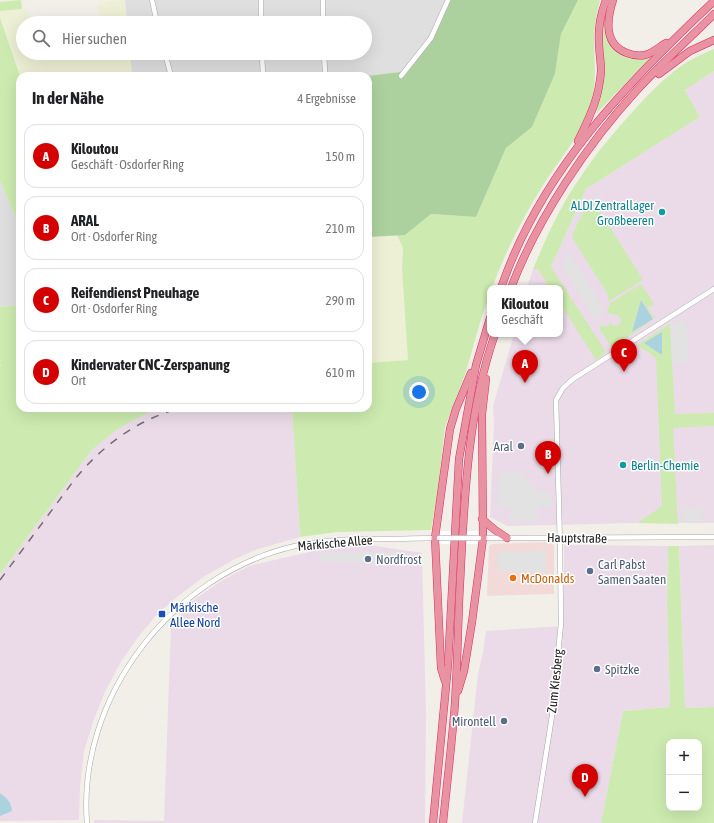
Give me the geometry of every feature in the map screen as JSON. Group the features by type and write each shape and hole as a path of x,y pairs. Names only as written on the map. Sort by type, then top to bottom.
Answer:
{"highway":[{"path":"574,150 589,120 599,86 601,69 599,41 606,0"},
{"path":"613,0 608,16 609,33 614,43 623,51 632,55 646,55 680,34"},
{"path":"501,285 518,246 547,190 574,150 616,99 714,1"},
{"path":"512,285 534,239 558,195 602,132 639,88 714,14"},
{"path":"639,88 690,51 714,40"},
{"path":"433,823 445,683 448,665 459,459 476,365 487,328"},
{"path":"443,823 455,702 463,524 468,461 476,405 484,366 494,337"},
{"path":"455,702 464,671 472,622 482,519 482,414 491,345"},
{"path":"445,683 441,668 437,538 450,429 462,395 476,365"},
{"path":"482,519 507,538"}],"street":[{"path":"152,0 155,16"},
{"path":"261,0 261,16"},
{"path":"401,76 404,69 431,38 448,0"},
{"path":"323,1 323,16"},
{"path":"167,60 170,72"},
{"path":"262,60 262,72"},
{"path":"324,60 325,72"},
{"name":"Zum Kiesberg","path":"536,823 552,716 561,623 556,400 562,388 573,379 714,289"},
{"name":"Hauptstraße","path":"437,538 714,538"},
{"name":"Märkische Allee","path":"87,823 87,789 91,758 110,698 129,664 145,642 166,618 181,604 204,586 242,564 296,546 350,539 437,538"}],"shaded area":[{"path":"125,0 447,0 431,38 405,69 400,72 372,75 372,72 132,72 131,60 372,60 372,16 126,16"},
{"path":"714,71 714,523 507,526 490,517 494,424 493,406 513,337 563,337 563,285 528,285 533,269 551,267 586,189 700,117 685,90"},
{"path":"0,181 16,218 16,305 0,307"},
{"path":"568,251 603,306 597,322 562,267"},
{"path":"686,319 689,362 672,363 670,324"},
{"path":"149,412 292,412 300,537 258,549 235,559 205,576 158,613 139,636 122,660 105,692 94,719 84,751 80,787 79,820 0,821 0,574 91,451 105,438 138,417"},
{"path":"499,473 525,473 526,480 537,492 551,492 551,508 538,508 537,522 510,522 511,508 497,507"},
{"path":"702,508 703,521 682,522 682,509"},
{"path":"547,542 554,545 554,594 487,596 489,546 492,544"},
{"path":"564,545 668,546 667,603 670,707 623,711 601,823 462,823 478,674 486,631 563,626"},
{"path":"714,545 714,707 685,708 679,546"},
{"path":"353,546 376,546 422,553 426,714 425,823 94,823 94,820 164,821 171,625 195,599 221,581 249,566 318,550"},
{"path":"546,551 546,572 498,571 497,552"},
{"name":"Nordfrost","path":"404,552 406,556 415,557 416,565 320,561 320,553"}],"green space":[{"path":"21,0 22,9 0,11 0,2"},
{"path":"125,0 126,16 99,16 97,6 101,3"},
{"path":"448,0 578,0 561,34 555,74 532,127 506,148 476,217 431,214 405,235 372,237 372,75 400,72 405,69 431,38"},
{"path":"578,0 600,0 594,36 594,91 586,119 571,145 531,205 516,232 493,285 487,285 487,302 466,372 445,427 437,497 431,530 337,532 300,537 292,412 372,412 372,363 408,360 402,268 403,248 397,235 405,235 431,214 476,217 506,148 532,127 555,74 561,34"},
{"path":"609,0 605,24 606,33 609,40 639,58 651,57 596,114 602,87 602,24"},
{"path":"26,9 30,16 16,16 16,60 131,60 132,72 19,72 0,18 0,11"},
{"path":"0,18 19,72 16,72 16,218 0,181"},
{"path":"714,49 714,71 685,90 700,117 586,189 551,267 563,285 548,285 538,269 533,269 549,232 574,186 609,139 647,96 676,70"},
{"path":"593,200 643,280 609,301 607,293 573,239 572,235 588,202"},
{"path":"397,235 403,248 402,268 408,360 372,363 372,237"},
{"path":"641,284 654,304 648,308 655,318 612,348 600,330 601,325 608,327 610,321 612,325 616,326 620,324 621,320 618,315 607,313 610,303","holes":["641,300 653,318 655,318 632,332"]},
{"path":"563,286 606,352 596,360 563,308"},
{"path":"16,305 16,412 150,412 123,426 91,451 0,574 1,366 0,307"},
{"path":"670,324 675,414 714,413 714,426 673,428 678,524 637,523 662,506 656,358 637,345"},
{"path":"668,546 679,546 685,708 714,707 714,823 601,823 623,711 670,707 667,603"}],"water":[{"path":"641,300 653,319 632,332"},
{"path":"662,332 662,355 644,343"},
{"path":"0,793 9,801 12,811 0,816"}],"pier":[{"path":"439,531 479,531 479,544 439,544"}],"railway":[{"path":"0,580 75,479 97,455 122,435 135,427 149,419 167,412"}],"place":[{"name":"ALDI Zentrallager Großbeeren","path":"662,212"},
{"name":"Reifendienst Pneuhage","path":"624,372"},
{"name":"Kiloutou","path":"525,383"},
{"name":"Aral","path":"521,446"},
{"name":"Berlin-Chemie","path":"623,465"},
{"name":"ARAL","path":"548,474"},
{"name":"Nordfrost","path":"368,559"},
{"name":"Carl Pabst Samen Saaten","path":"590,571"},
{"name":"McDonalds","path":"513,578"},
{"name":"Märkische Allee Nord","path":"162,614"},
{"name":"Spitzke","path":"597,669"},
{"name":"Mirontell","path":"504,721"},
{"name":"Kindervater CNC-Zerspanung","path":"585,797"}]}
